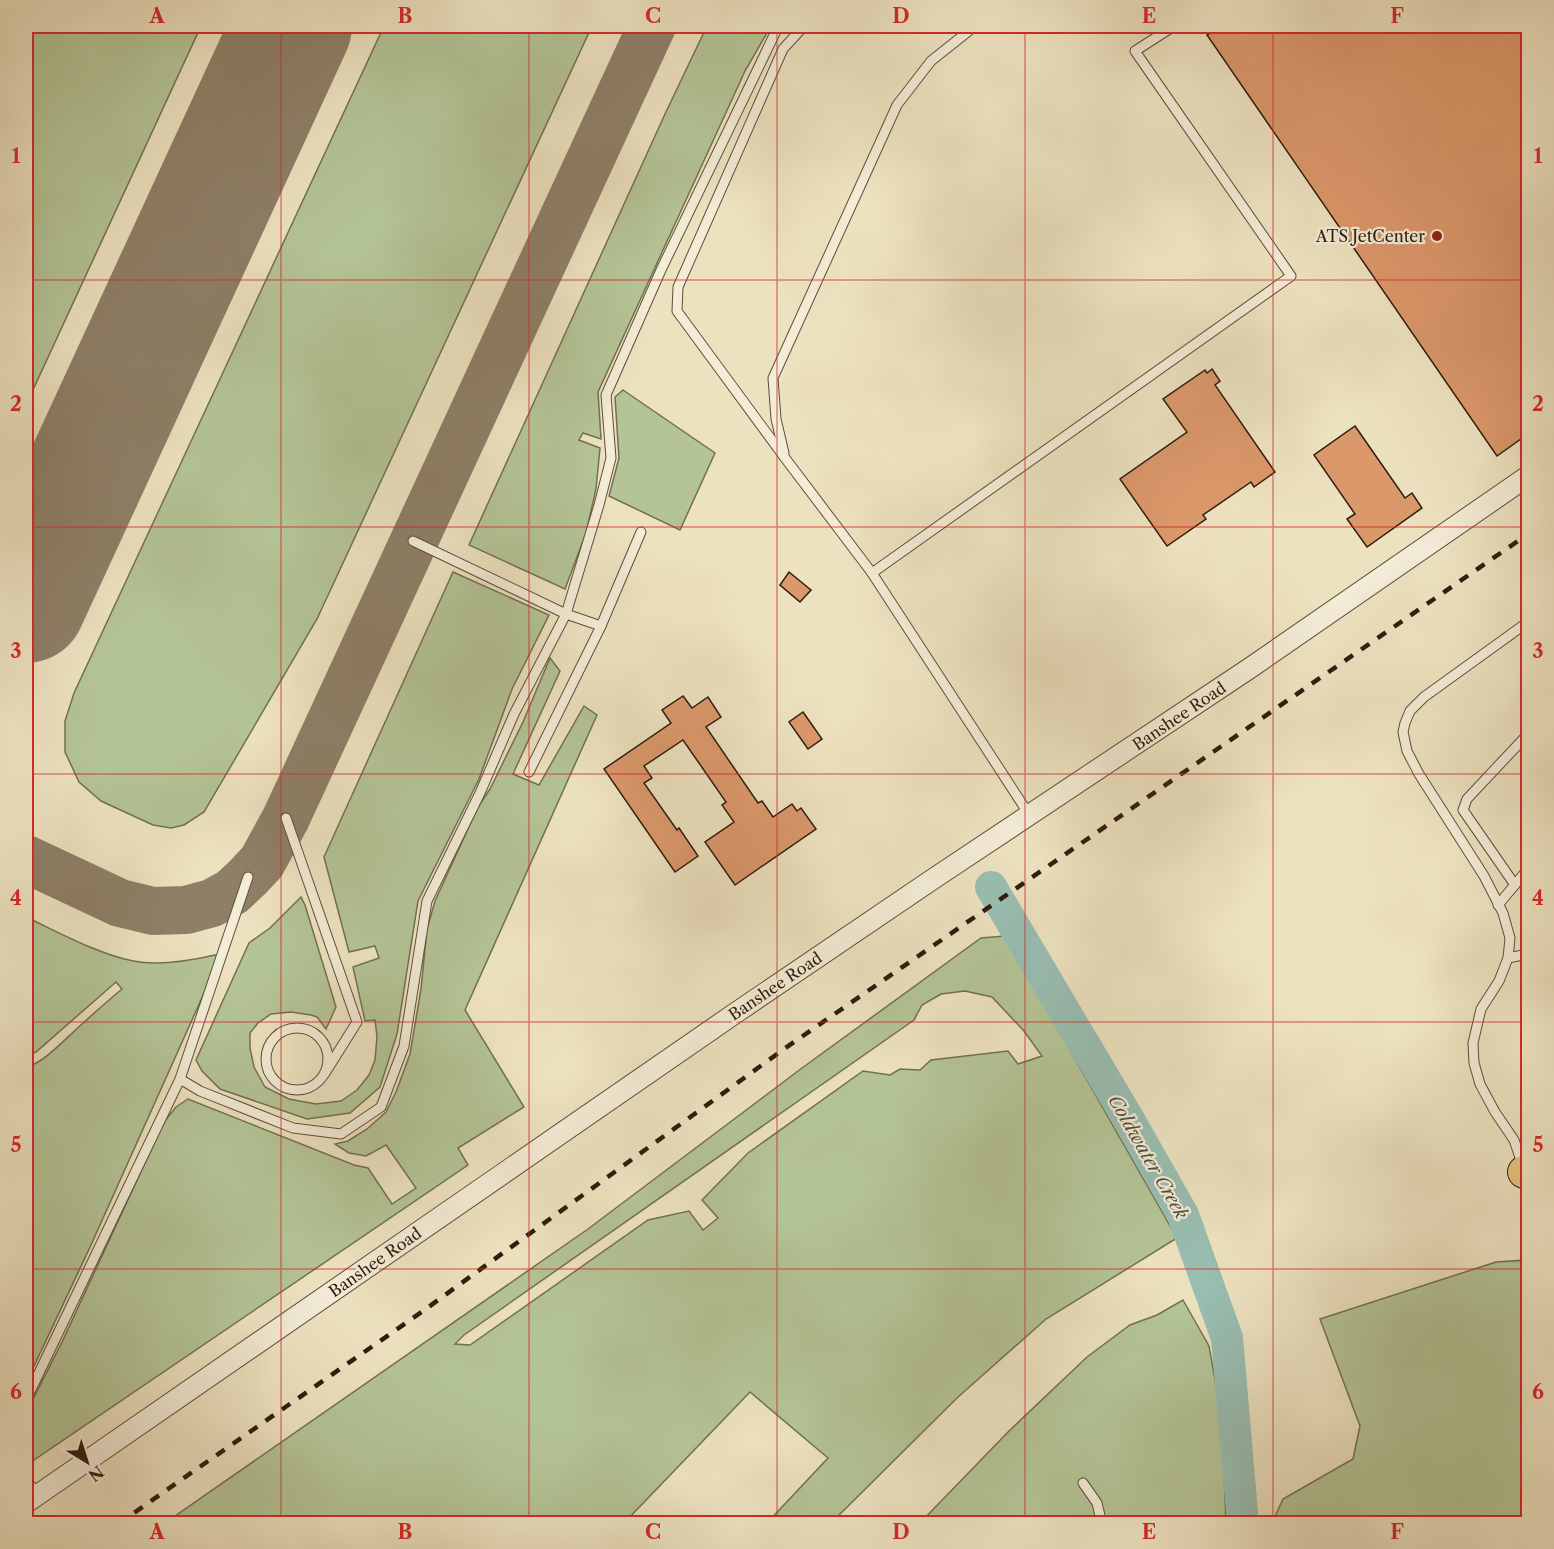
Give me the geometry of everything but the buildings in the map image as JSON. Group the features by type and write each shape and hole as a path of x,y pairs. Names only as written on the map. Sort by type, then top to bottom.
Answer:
{"street":[{"name":"Banshee Road","path":"30,1492 737,1012 1251,668 1528,476"}],"lane":[{"path":"180,1079 200,1091 293,1128 341,1134 381,1107 404,1046 427,901 480,793 514,714 566,614 600,505 611,458 606,395 661,270 780,26"},
{"path":"804,26 783,50 678,287 677,311 872,573 1030,816"},
{"path":"785,458 776,419 773,378 897,105 931,61 975,26"},
{"path":"872,573 1292,276 1135,51 1174,26"},
{"path":"529,772 601,626 640,532"},
{"path":"413,541 566,614 601,626"},
{"path":"1526,1172 1514,1140 1480,1084 1474,1063 1473,1043 1481,1010 1499,981 1508,958 1510,938 1503,913 1484,876 1419,774 1407,751 1403,732 1410,711 1424,697 1528,622"},
{"path":"1515,885 1463,810 1467,799 1528,734"},
{"path":"286,818 357,1022 325,1073 309,1088 288,1089 279,1085 266,1068 265,1057 272,1038 290,1028 300,1027 319,1036 325,1044 328,1053 325,1073"},
{"path":"1498,904 1528,869"},
{"path":"26,1400 180,1079 249,877"},
{"path":"1508,958 1528,954"},
{"path":"1083,1483 1097,1503 1102,1524"}],"green space":[{"path":"26,26 201,26 26,405"},
{"path":"384,26 592,26 317,619 204,812 184,825 171,828 153,825 101,801 79,782 65,752 65,721 74,693"},
{"path":"707,26 771,26 745,71 598,392 601,439 583,433 579,440 600,448 596,489 586,533 565,589 469,545"},
{"path":"623,390 715,453 680,530 609,496 619,458 615,397"},
{"path":"453,572 549,615 512,689 479,779 418,901 397,1034 380,1087 350,1113 307,1119 220,1089 202,1071 196,1060 249,943 270,928 301,897 336,1007 326,1029 317,1017 291,1012 271,1014 258,1023 250,1033 254,1067 265,1087 289,1099 316,1104 341,1101 357,1090 369,1075 375,1060 377,1037 375,1020 365,1021 353,967 379,958 375,946 349,952 324,857"},
{"path":"550,658 560,671 513,774 539,785 584,706 597,715 465,1010 524,1107 458,1148 468,1165 31,1462 26,1456 26,1413 63,1340 164,1122 176,1107 188,1099 354,1165 368,1168 392,1204 416,1188 386,1145 366,1156 349,1153 335,1144 348,1141 367,1129 386,1112 396,1092 410,1054 421,989 427,929 435,901 478,807 490,789 523,722"},
{"path":"26,917 92,948 120,958 154,963 215,955 218,957 218,962 91,1245 26,1383 26,1068 48,1055 122,989 116,982 36,1052 26,1056"},
{"path":"1005,936 1177,1238 1046,1319 957,1398 831,1523 767,1523 828,1458 750,1392 624,1523 165,1523 588,1229 802,1068 981,938","holes":["965,991 992,997 1024,1031 1042,1056 1018,1064 1008,1051 931,1060 920,1070 900,1069 890,1075 863,1071 748,1153 702,1200 718,1218 703,1230 689,1211 648,1220 470,1345 455,1344 464,1335 914,1020 922,1005 941,994"]},
{"path":"1528,1260 1528,1523 1272,1523 1283,1499 1353,1459 1360,1426 1320,1319 1496,1262"},
{"path":"1183,1300 1209,1346 1222,1418 1226,1523 919,1524 1009,1431 1087,1357 1130,1325 1157,1315"}],"waterway":[{"name":"Coldwater Creek","path":"991,887 1183,1215 1227,1338 1243,1524"}],"taxiway":[{"path":"26,859 120,903 153,911 186,910 212,903 232,892 262,862 286,818 652,26"},
{"path":"26,582 51,548"}],"runway":[{"path":"26,603 292,26"}],"railway":[{"path":"118,1524 423,1311 784,1049 1528,534"}],"place":[{"name":"ATS JetCenter","path":"1437,236"}]}
